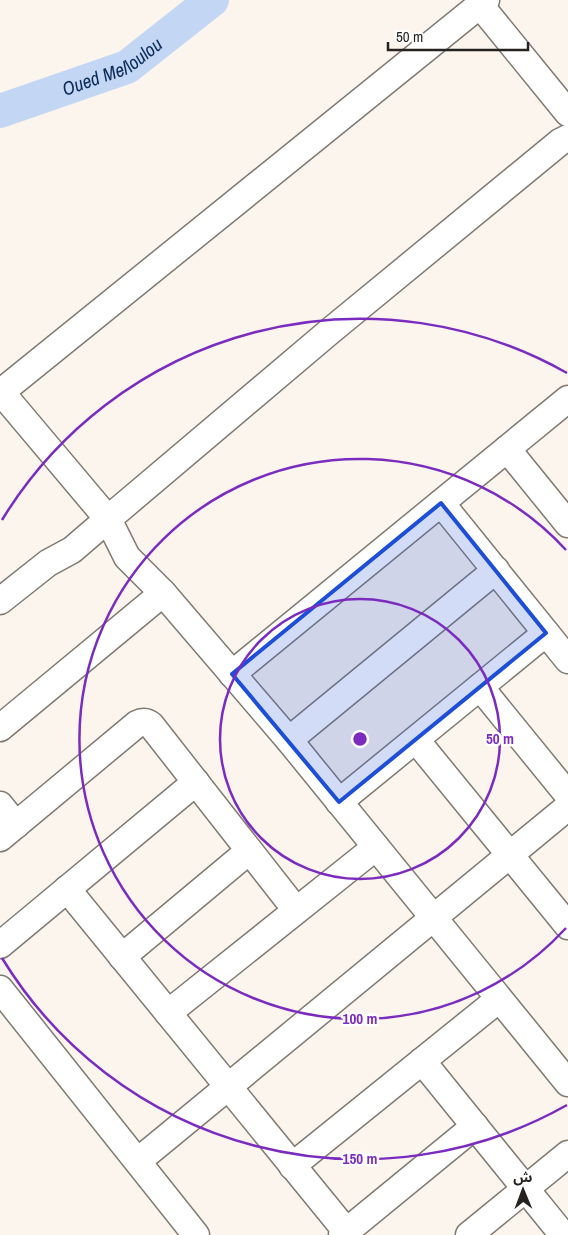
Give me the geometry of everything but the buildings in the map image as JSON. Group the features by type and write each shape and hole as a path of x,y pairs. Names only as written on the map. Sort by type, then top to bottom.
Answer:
{"street":[{"path":"568,113 483,2 0,392 108,519 127,557 163,593 289,740 568,1083"},
{"path":"0,601 48,563 72,550 336,326 560,142 568,138"},
{"path":"232,674 568,399"},
{"path":"507,449 568,524"},
{"path":"441,503 568,660"},
{"path":"289,740 496,570"},
{"path":"0,728 163,593"},
{"path":"339,802 546,633"},
{"path":"480,687 568,795"},
{"path":"5,822 142,721 147,722 296,910"},
{"path":"416,740 568,926"},
{"path":"0,945 196,782"},
{"path":"138,1161 568,807"},
{"path":"168,1013 376,846"},
{"path":"122,957 249,851"},
{"path":"67,889 292,1166 344,1233 475,1126"},
{"path":"0,989 196,1235"},
{"path":"292,1166 499,998"},
{"path":"422,1061 563,1235"},
{"path":"469,1235 568,1154"}],"highlighted area":[{"path":"441,503 546,633 339,802 232,674"}],"waterway":[{"name":"Oued Melloulou","path":"0,111 127,67 212,0"}]}
